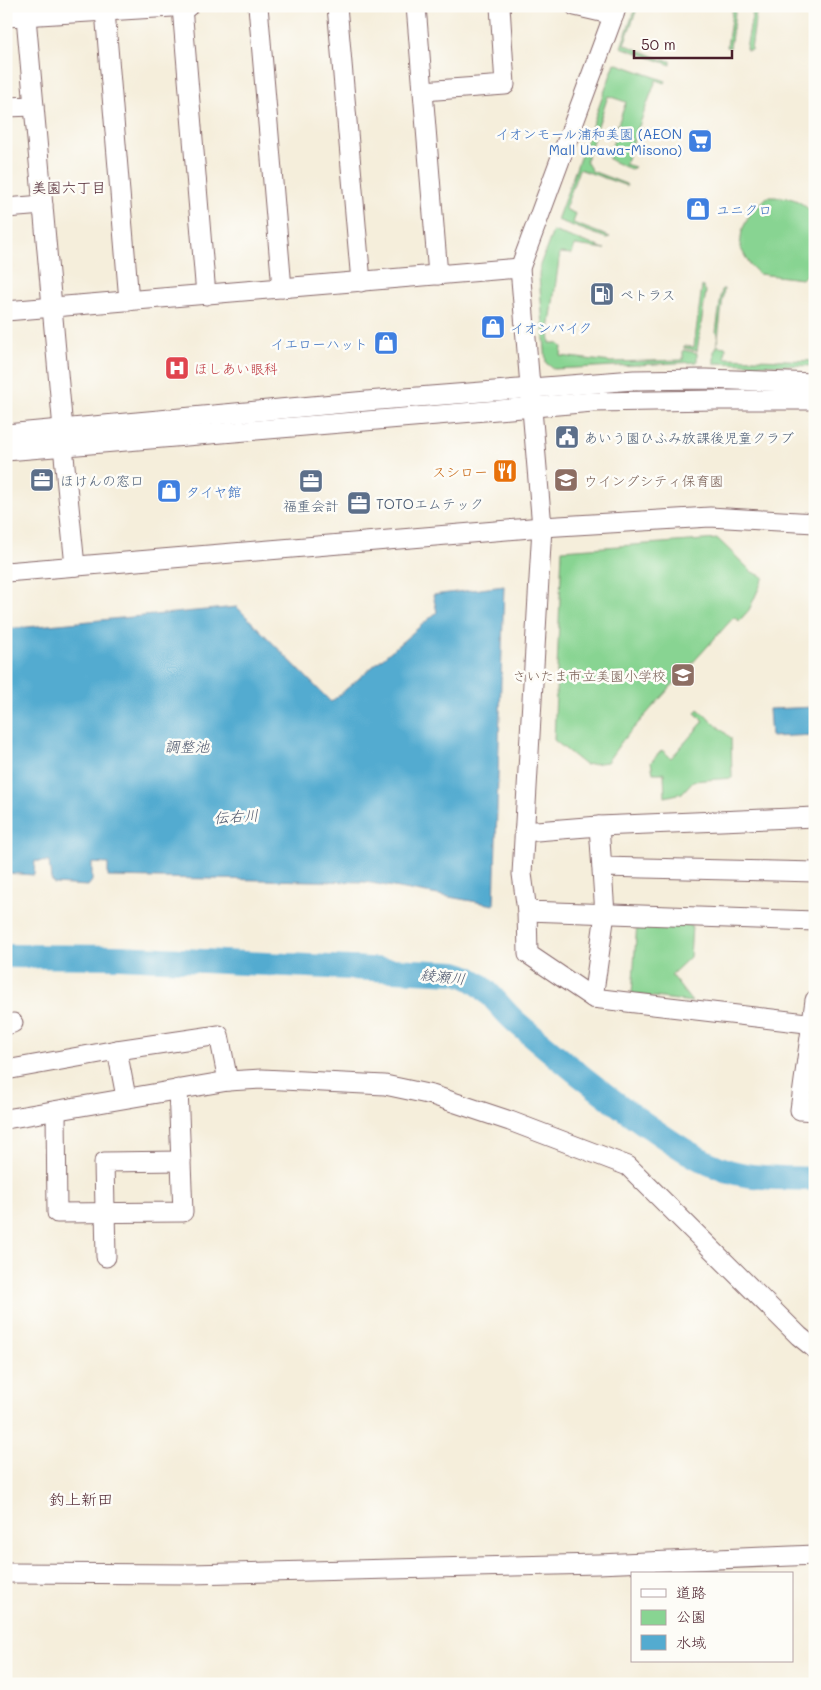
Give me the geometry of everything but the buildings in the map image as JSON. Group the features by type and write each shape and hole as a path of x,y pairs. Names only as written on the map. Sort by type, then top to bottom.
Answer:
{"street":[{"path":"6,17 26,11 105,11 189,6"},
{"path":"258,6 282,288"},
{"path":"337,6 361,282"},
{"path":"416,6 438,275"},
{"path":"423,91 505,85 500,6"},
{"path":"575,6 616,11 520,268 542,527 522,874 527,912 528,954 593,998 813,1024"},
{"path":"182,7 206,294"},
{"path":"26,11 76,566"},
{"path":"105,11 129,301"},
{"path":"6,107 34,106"},
{"path":"6,208 43,205"},
{"path":"6,312 520,268"},
{"path":"6,451 63,438 367,401 634,380 666,379 815,383"},
{"path":"6,434 63,438 612,402 815,400"},
{"path":"6,572 542,527 710,518 815,523"},
{"path":"524,832 599,826 815,816"},
{"path":"593,998 605,914 599,826"},
{"path":"602,867 815,872"},
{"path":"527,912 815,921"},
{"path":"815,1000 800,1110 815,1111"},
{"path":"6,1070 117,1050 219,1035 228,1081"},
{"path":"117,1050 126,1097"},
{"path":"6,1119 228,1081 262,1079 385,1085 432,1095 510,1121 628,1166 799,1336 815,1349"},
{"path":"56,1111 56,1214 182,1212 178,1089"},
{"path":"106,1257 104,1162 180,1161"},
{"path":"6,1574 191,1574 598,1564 815,1555"}],"green space":[{"path":"636,6 638,6 624,44 663,60 671,61 671,65 621,47"},
{"path":"733,6 736,6 730,48 727,47"},
{"path":"754,6 757,6 751,50 747,50 746,48"},
{"path":"615,63 666,81 665,83 656,80 625,164 634,168 630,169 609,159 609,153 619,128 617,127 626,102 608,96 586,161 592,171 627,186 579,169 565,209 576,214 573,223 610,237 606,238 557,220"},
{"path":"767,197 793,199 815,215 815,266 802,279 759,274 750,265 740,247 742,230 750,214"},
{"path":"553,231 605,249 575,245 572,254 560,253 549,331 550,343 557,343 562,347 561,356 611,362 683,360 683,350 697,353 697,362 554,369 546,363 539,276 540,265"},
{"path":"702,286 706,291 697,351 684,348 684,346 694,347"},
{"path":"722,289 724,289 717,346 726,347 725,358 815,361 815,366 714,363"},
{"path":"718,539 752,572 764,577 749,610 739,621 734,617 622,741 607,762 585,765 554,740 562,550"},
{"path":"698,709 731,738 732,778 693,781 682,793 665,797 664,773 653,773 651,762 662,750 671,758 704,721 695,713"},
{"path":"637,922 692,925 690,957 671,975 692,1002 632,994"}],"water":[{"name":"調整池","path":"504,586 494,905 365,882 108,877 108,864 92,863 92,881 88,886 54,884 51,879 49,862 35,861 34,875 6,873 6,629 237,607 331,702 437,612 433,595"},
{"path":"815,707 815,735 771,737 769,709"}],"waterway":[{"name":"綾瀬川","path":"6,956 120,957 456,973 483,987 509,1016 612,1100 665,1138 695,1156 717,1167 738,1174 771,1178 815,1179"}],"place":[{"name":"イオンモール浦和美園 (AEON Mall Urawa-Misono)","path":"700,141"},
{"name":"ユニクロ","path":"698,209"},
{"name":"ペトラス","path":"602,294"},
{"name":"イオンバイク","path":"493,327"},
{"name":"イエローハット","path":"386,343"},
{"name":"ほしあい眼科","path":"177,368"},
{"name":"あいう園ひふみ放課後児童クラブ","path":"567,437"},
{"name":"スシロー","path":"505,471"},
{"name":"ほけんの窓口","path":"42,480"},
{"name":"ウイングシティ保育園","path":"566,480"},
{"name":"福重会計","path":"311,481"},
{"name":"タイヤ館","path":"169,491"},
{"name":"TOTOエムテック","path":"359,503"},
{"name":"さいたま市立美園小学校","path":"683,675"}],"district":[{"name":"美園六丁目","path":"69,187"},
{"name":"釣上新田","path":"81,1498"}],"water label":[{"name":"伝右川","path":"236,816"}]}
